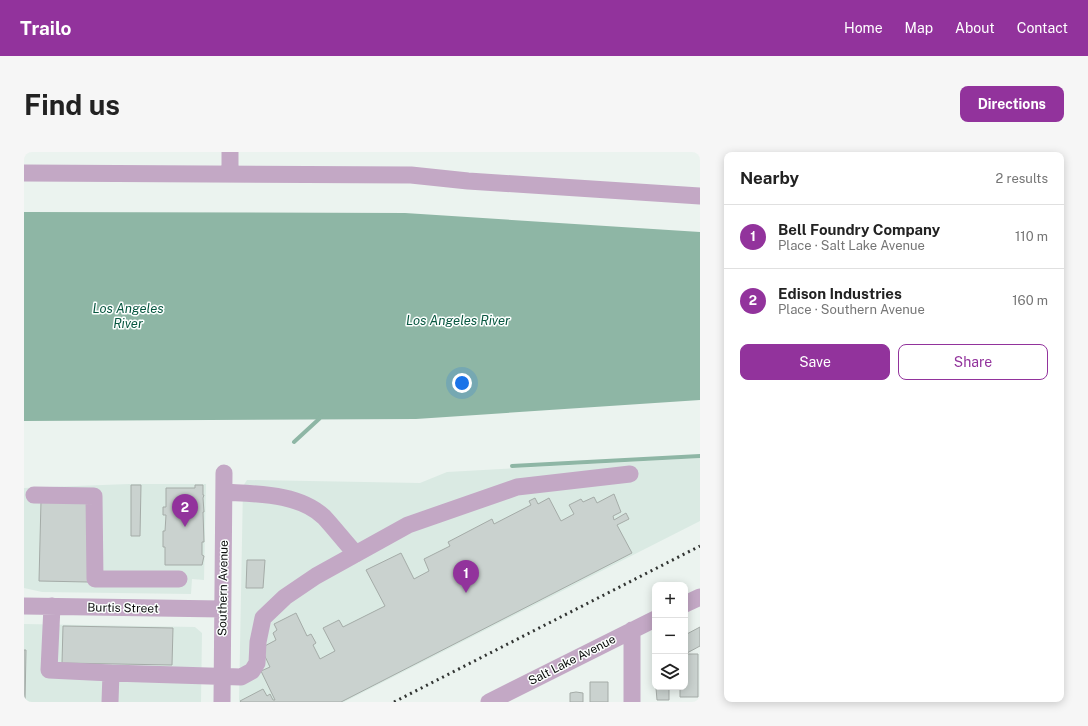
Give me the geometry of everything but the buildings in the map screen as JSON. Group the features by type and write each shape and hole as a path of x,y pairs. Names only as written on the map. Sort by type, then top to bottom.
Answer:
{"street":[{"path":"230,152 230,174"},
{"path":"24,173 411,174 468,182 700,196"},
{"name":"Southern Avenue","path":"222,702 224,473"},
{"path":"52,606 49,670 241,677 252,671 257,663 258,642 264,618 285,597 316,576 408,526 517,487 630,474"},
{"path":"224,492 264,494 295,500 322,516 356,554"},
{"path":"34,495 94,496 95,579 179,580"},
{"path":"688,603 700,597"},
{"name":"Burtis Street","path":"24,606 222,609"},
{"name":"Salt Lake Avenue","path":"489,702 652,620"},
{"path":"632,630 632,702"},
{"path":"110,702 111,673"}],"shaded area":[{"path":"700,458 700,521 344,702 239,702 243,486 247,480 420,483 447,472"},
{"path":"129,484 206,484 204,580 192,579 191,594 42,592 24,588 24,488"},
{"path":"24,624 195,627 202,633 201,702 24,702"}],"water":[{"name":"Los Angeles River","path":"24,212 405,213 700,232 700,400 416,419 24,421"}],"waterway":[{"path":"294,442 322,415"},
{"path":"512,466 700,456"}],"railway":[{"path":"394,702 700,546"}],"place":[{"name":"Edison Industries","path":"185,527"},
{"name":"Bell Foundry Company","path":"466,593"}]}
